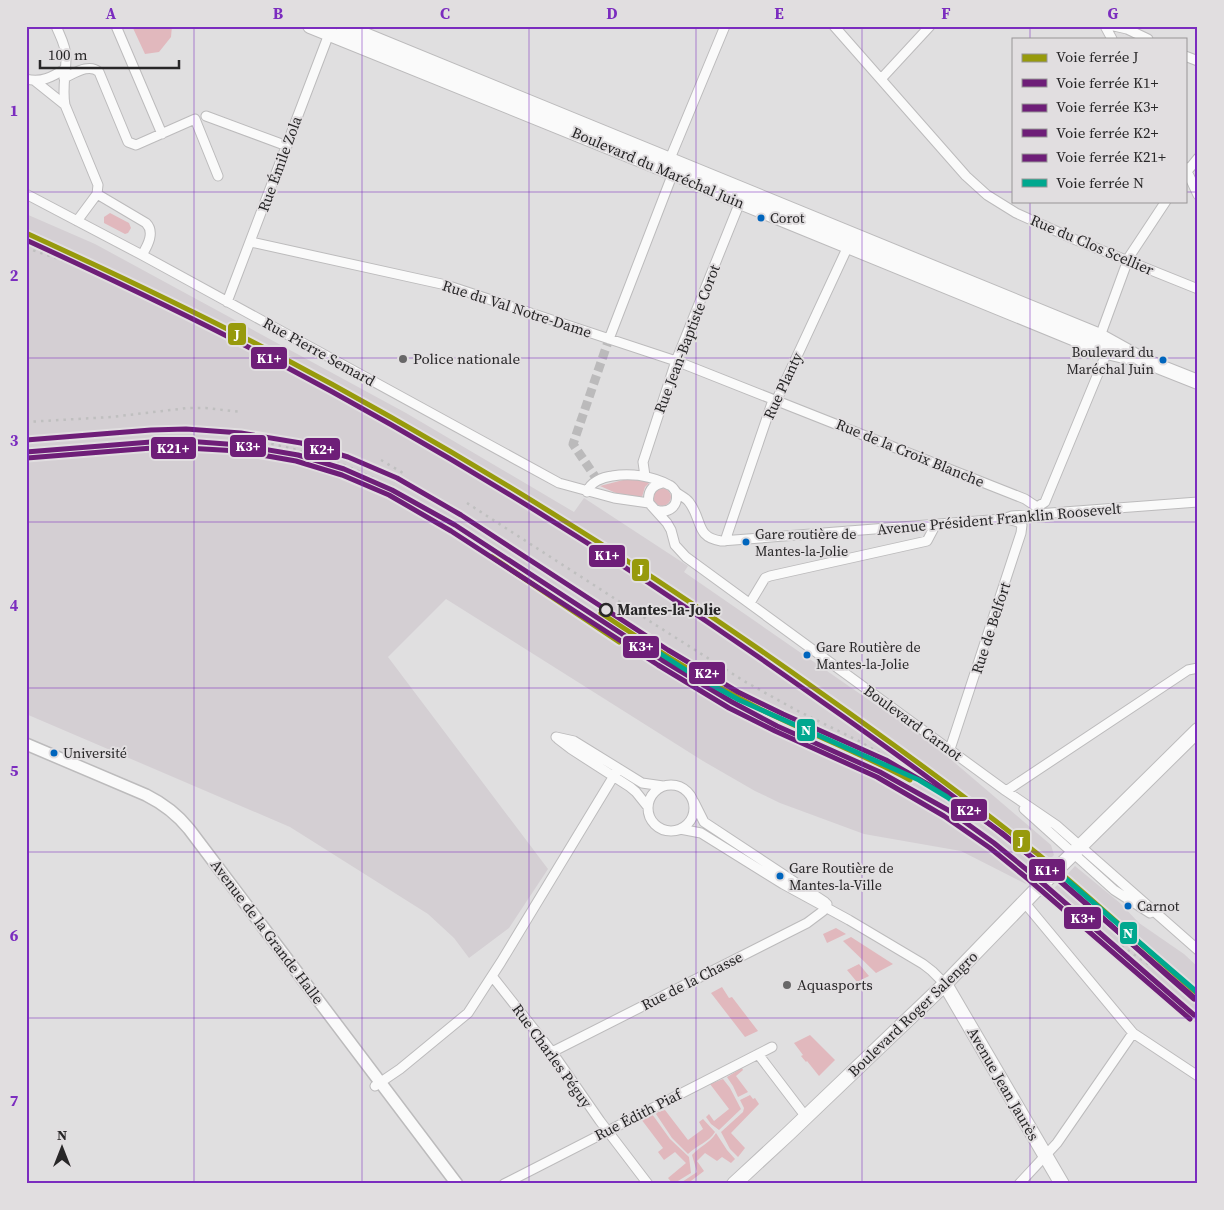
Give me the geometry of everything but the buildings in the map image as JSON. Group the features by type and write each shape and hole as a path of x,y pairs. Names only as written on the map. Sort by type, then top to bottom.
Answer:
{"main road":[{"name":"Boulevard du Maréchal Juin","path":"310,26 331,30 465,82 1198,382"},
{"name":"Boulevard du Maréchal Juin","path":"342,26 465,82"},
{"name":"Boulevard du Maréchal Juin","path":"671,167 740,202 851,241"},
{"name":"Boulevard Roger Salengro","path":"734,1184 945,984 1024,902 1198,730"},
{"name":"Avenue Jean Jaurès","path":"945,984 1062,1184"},
{"name":"Boulevard Roger Salengro","path":"746,1184 771,1158 788,1134"}],"street":[{"path":"56,26 64,45 66,57 64,73 65,105 98,184 97,194 77,221"},
{"path":"116,26 162,134"},
{"path":"609,338 725,26"},
{"name":"Rue du Clos Scellier","path":"834,26 966,176 987,195 1016,213 1076,240 1198,289"},
{"path":"881,79 930,26"},
{"path":"1105,26 1111,38"},
{"path":"1114,26 1127,29 1146,38"},
{"name":"Rue Émile Zola","path":"227,302 331,30"},
{"path":"1186,56 1198,61"},
{"path":"31,80 45,79 88,68 96,69 100,72 128,142 136,146 195,119 218,176"},
{"path":"31,80 65,105"},
{"path":"206,116 287,146"},
{"path":"1198,158 1186,171 1198,196"},
{"name":"Rue Pierre Semard","path":"26,194 142,255 559,483 587,492 649,503"},
{"path":"97,194 150,227 151,233 142,255"},
{"name":"Rue Jean-Baptiste Corot","path":"645,476 643,462 676,361 740,202"},
{"path":"1037,510 1045,502 1103,344 1127,260 1165,202"},
{"name":"Rue Planty","path":"726,541 772,403 851,241"},
{"name":"Rue du Val Notre-Dame","path":"251,242 446,285 676,361 775,400"},
{"name":"Rue de la Croix Blanche","path":"775,400 1025,499 1037,510"},
{"path":"587,492 590,486 607,477 630,474 645,476 669,484 676,492 676,502 673,508 662,512 656,510 649,503 648,498 652,487 662,483"},
{"name":"Avenue Président Franklin Roosevelt","path":"676,492 689,502 702,532 711,540 726,541 1003,519 1037,510 1198,502"},
{"name":"Boulevard Carnot","path":"656,510 671,530 675,545 686,557 1056,826 1073,854 1167,923 1198,950"},
{"name":"Rue de Belfort","path":"950,749 1021,533 1022,525 1018,522 1003,519"},
{"path":"750,603 765,578 927,541 936,524"},
{"path":"1006,791 1188,670 1198,668"},
{"path":"648,807 636,792 616,773 574,740 556,737 570,749 616,773 642,783 663,786"},
{"name":"Avenue de la Grande Halle","path":"26,744 146,795 176,814 378,1084 449,1184"},
{"name":"Avenue de la Grande Halle","path":"26,753 142,801 170,818 458,1184"},
{"path":"378,1084 400,1069 468,1013 616,773"},
{"path":"827,905 783,884 701,833 680,829 665,830 658,827 649,815 648,807 652,794 663,786 670,784 678,786 690,794 704,822 709,826 827,905 849,920 932,970 945,984"},
{"path":"680,829 688,824 692,816 694,802"},
{"path":"1024,902 1133,1033 1198,1076"},
{"name":"Rue de la Chasse","path":"552,1052 808,923 827,905"},
{"name":"Rue Charles Péguy","path":"492,976 552,1052 648,1184"},
{"path":"1019,1184 1057,1143 1133,1033"},
{"name":"Rue Édith Piaf","path":"504,1184 772,1047"},
{"path":"758,1054 806,1117"}],"shaded area":[{"path":"132,26 172,26 171,37 159,52 145,54"},
{"path":"110,213 129,223 131,228 128,233 125,234 104,223 104,217"},
{"path":"26,214 95,244 406,413 574,512 584,498 688,566 684,572 934,745 1051,845 1054,855 1026,884 961,851 864,834 780,803 703,761 446,599 388,657 548,869 509,928 469,958 454,938 428,914 290,827 26,714"},
{"path":"627,479 650,482 645,487 642,497 616,493 600,486"},
{"path":"662,488 668,491 671,497 668,503 662,506 656,503 653,497 656,491"},
{"path":"1075,866 1120,903 1139,923 1184,954 1198,967 1198,1025 1046,897"},
{"path":"836,928 846,934 827,943 823,934"},
{"path":"851,937 893,964 876,973 843,941"},
{"path":"859,964 869,976 857,982 847,970"},
{"path":"722,987 729,998 732,997 758,1031 745,1037 711,993"},
{"path":"810,1035 835,1060 819,1076 801,1056 803,1055 794,1043"},
{"path":"742,1068 743,1070 736,1076 748,1092 738,1097 727,1077"},
{"path":"723,1079 741,1109 719,1130 706,1117 709,1114 714,1121 729,1109 710,1084"},
{"path":"750,1095 759,1104 731,1133 745,1148 738,1157 730,1149 721,1132 743,1112 744,1108 740,1100"},
{"path":"665,1110 688,1140 703,1129 699,1122 703,1119 715,1132 688,1154 672,1138 655,1113"},
{"path":"652,1114 670,1139 689,1157 691,1173 673,1184 668,1178 686,1163 675,1152 664,1160 658,1152 663,1148 641,1119"},
{"path":"716,1133 735,1159 731,1163 722,1157 717,1161 705,1153 697,1161 704,1171 687,1184 679,1184 697,1172 692,1155"}],"tunnel":[{"path":"598,481 573,444 609,339"}],"railway":[{"path":"26,248 144,292 258,344"},
{"path":"26,422 111,417 188,408 241,412"},
{"path":"264,442 345,465 392,488 492,557"},
{"path":"381,460 403,473"},
{"path":"467,503 744,681 883,755 966,814"},
{"path":"1042,887 1198,1020"},
{"path":"1115,942 1198,997"}],"rail line":[{"name":"J","path":"26,233 119,276 274,353 486,472 623,558 758,648 959,793 1059,872 1198,994"},
{"name":"K1+","path":"26,240 212,328 344,398 484,479 621,565 876,739 1009,839 1095,911 1194,999"},
{"name":"K2+","path":"26,440 151,430 186,429 241,433 301,443 348,457 397,478 461,515 668,650 738,692 886,760 955,800 1002,833 1040,864 1198,1001"},
{"name":"K3+","path":"26,452 151,442 186,441 240,445 298,455 344,469 392,490 455,525 662,660 732,702 777,726 880,772 948,810 994,843 1032,874 1194,1015"},
{"name":"K21+","path":"27,458 152,448 239,451 296,461 342,475 389,495 451,531 658,665 729,708 877,777 944,816 990,848 1028,879 1190,1019"},
{"name":"J","path":"492,557 619,642"},
{"name":"J","path":"601,613 717,686 777,717 910,780"},
{"name":"N","path":"639,640 689,672 739,700 919,780 947,797 974,817"},
{"name":"N","path":"1059,873 1198,993"}],"place":[{"name":"Corot","path":"761,218"},
{"name":"Police nationale","path":"403,359"},
{"name":"Boulevard du Maréchal Juin","path":"1163,360"},
{"name":"Gare routière de Mantes-la-Jolie","path":"746,542"},
{"name":"Mantes-la-Jolie","path":"606,610"},
{"name":"Gare Routière de Mantes-la-Jolie","path":"807,655"},
{"name":"Université","path":"54,753"},
{"name":"Gare Routière de Mantes-la-Ville","path":"780,876"},
{"name":"Carnot","path":"1128,906"},
{"name":"Aquasports","path":"787,985"}]}
